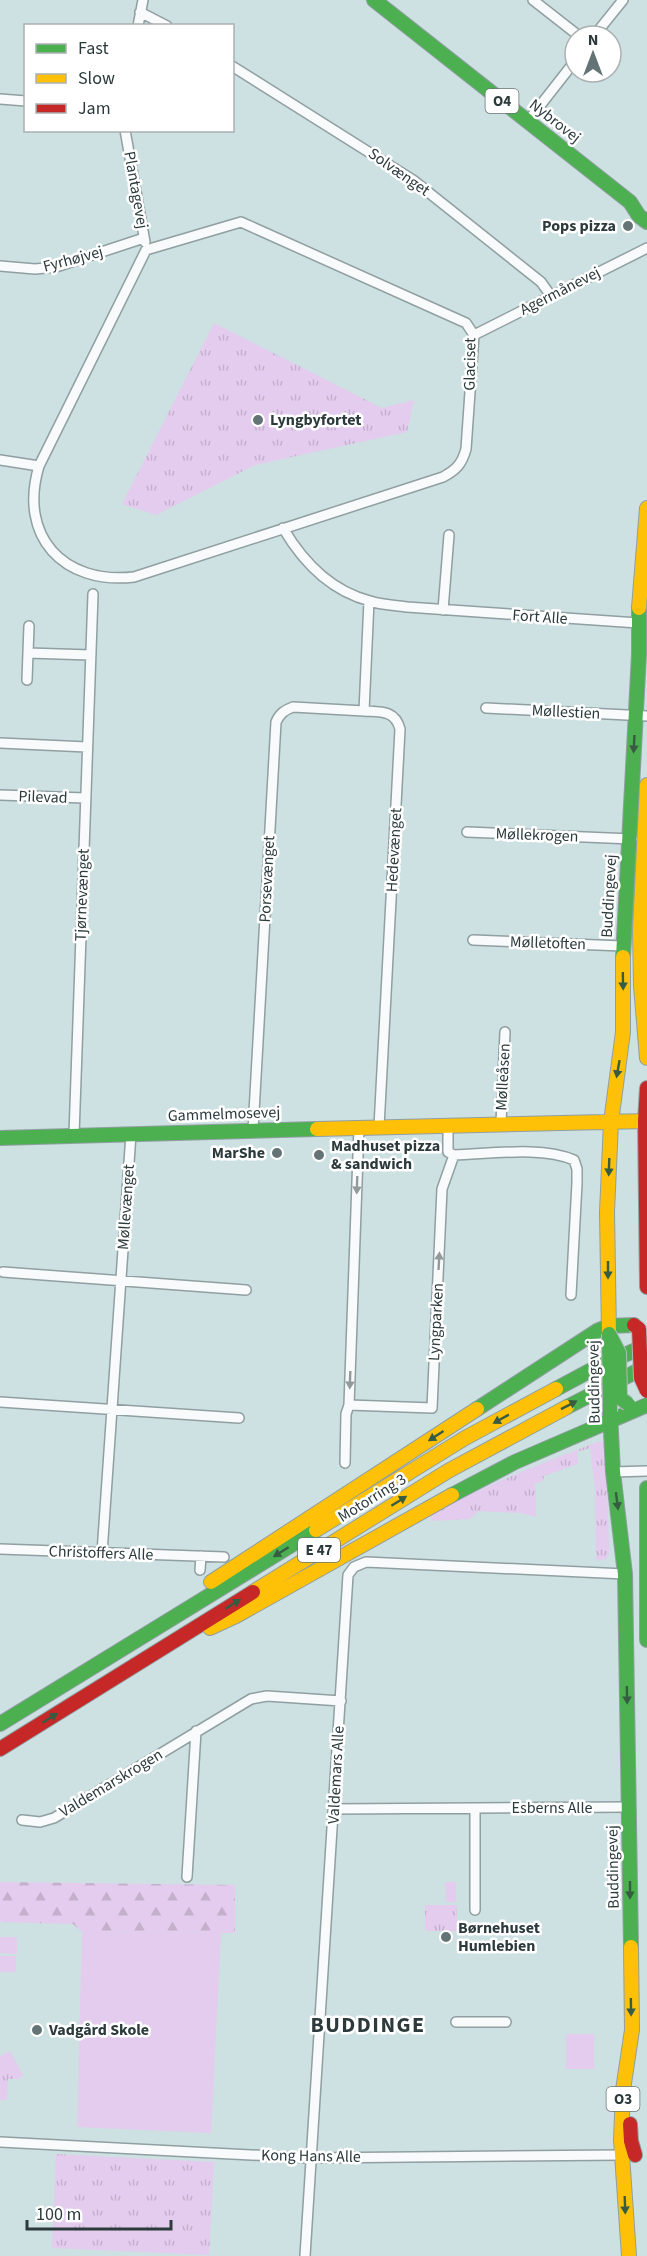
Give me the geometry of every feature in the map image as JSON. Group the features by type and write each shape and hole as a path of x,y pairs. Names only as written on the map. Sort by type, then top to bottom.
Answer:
{"main road":[{"name":"Nybrovej","path":"374,0 630,202 639,216 647,222"},
{"name":"Nybrovej","path":"630,202 647,208"},
{"name":"Buddingevej","path":"628,2256 635,2155 623,2090 631,2043 629,1808 624,1574 613,1472 610,1417 619,1327 608,1212 611,1122 623,1032 623,946 629,839 641,716 638,623 647,508"},
{"name":"Buddingevej","path":"647,784 641,986 647,1058"},
{"path":"647,1088 647,1287"},
{"name":"Gammelmosevej","path":"0,1138 501,1123 646,1121"},
{"path":"619,1327 647,1313"},
{"path":"619,1327 620,1398 627,1404 647,1405"},
{"path":"112,1656 200,1589 597,1331 619,1327 639,1329 640,1378 647,1391"},
{"name":"Motorring 3","path":"0,1724 465,1438 595,1368 647,1345"},
{"name":"Motorring 3","path":"0,1749 448,1471 546,1417 647,1366"},
{"path":"154,1652 236,1616 515,1462 610,1417 647,1405"},
{"path":"647,1488 647,1640"}],"street":[{"path":"138,24 142,0"},
{"path":"533,0 564,24"},
{"path":"604,24 623,0"},
{"path":"140,12 163,24"},
{"name":"Solvænget","path":"234,67 413,180 541,282 551,296"},
{"path":"528,121 563,76"},
{"path":"0,99 24,101"},
{"name":"Plantagevej","path":"125,132 146,250"},
{"name":"Glaciset","path":"241,222 466,323 474,335 466,449 463,461 455,470 443,477 134,577 114,579 95,577 78,571 63,562 41,535 35,518 33,501 34,483 39,466 146,250 241,222"},
{"name":"Fyrhøjvej","path":"0,266 34,269 56,267 144,238"},
{"name":"Agermånevej","path":"474,335 647,248"},
{"path":"0,460 39,466"},
{"name":"Fort Alle","path":"283,528 296,550 316,572 341,589 369,601 442,610 638,623"},
{"path":"442,610 449,535"},
{"name":"Tjørnevænget","path":"75,1136 93,594"},
{"path":"364,711 369,601"},
{"path":"27,680 28,626"},
{"path":"28,653 91,655"},
{"name":"Porsevænget","path":"253,1130 276,722 285,710 293,707 364,711"},
{"name":"Møllestien","path":"486,708 641,716"},
{"name":"Hedevænget","path":"364,711 386,712 393,715 400,729 379,1127"},
{"path":"0,743 87,747"},
{"name":"Pilevad","path":"0,795 86,798"},
{"name":"Møllekrogen","path":"467,832 644,839"},
{"name":"Mølletoften","path":"473,940 623,946"},
{"name":"Mølleåsen","path":"501,1123 506,1032"},
{"path":"448,1125 448,1152 454,1155 527,1153 565,1156 574,1160 577,1169 577,1183 571,1295"},
{"path":"345,1463 359,1127"},
{"name":"Møllevænget","path":"102,1552 131,1134"},
{"name":"Lyngparken","path":"349,1405 432,1408 442,1189 454,1155"},
{"path":"3,1272 246,1290"},
{"path":"0,1402 239,1418"},
{"path":"613,1472 647,1471"},
{"name":"Christoffers Alle","path":"0,1549 224,1557"},
{"path":"200,1570 201,1556"},
{"name":"Valdemars Alle","path":"305,2256 348,1575 354,1567 366,1562 624,1574"},
{"name":"Valdemarskrogen","path":"22,1820 40,1822 54,1818 196,1731 259,1696 341,1701"},
{"path":"187,1877 196,1731"},
{"name":"Esberns Alle","path":"335,1809 629,1808"},
{"path":"475,1809 475,1910"},
{"path":"456,2022 506,2022"},
{"name":"Kong Hans Alle","path":"0,2142 311,2158 635,2155"}],"green space":[{"path":"214,323 382,408 414,400 407,432 255,465 156,515 122,504"},
{"path":"600,1441 606,1444 609,1555 606,1559 596,1561 595,1489 590,1448 577,1452 578,1464 544,1476 543,1481 534,1484 536,1517 520,1513 478,1511 470,1519 431,1521 431,1514 472,1493"},
{"path":"0,1882 235,1885 235,1933 82,1932 73,1924 0,1922"},
{"path":"445,1882 456,1882 456,1902 446,1902"},
{"path":"425,1905 457,1905 457,1931 425,1931"},
{"path":"82,1932 221,1933 211,2133 77,2127"},
{"path":"0,1937 17,1937 17,1954 0,1953"},
{"path":"0,1956 16,1956 16,1972 0,1972"},
{"path":"566,2034 594,2034 594,2069 566,2069"},
{"path":"10,2051 23,2075 19,2079 8,2079 7,2100 0,2100 0,2056"},
{"path":"56,2154 214,2162 209,2255 52,2248"}],"traffic: fast":[{"path":"374,0 630,202 639,216 647,222"},
{"path":"623,957 639,654 639,608"},
{"path":"0,1138 317,1129"},
{"path":"477,1409 597,1331 609,1326 634,1325"},
{"path":"609,1334 610,1412"},
{"path":"609,1334 619,1353 620,1398 628,1404"},
{"path":"556,1389 595,1368 647,1345"},
{"path":"567,1407 647,1366"},
{"path":"452,1495 515,1462 647,1405"},
{"path":"610,1412 613,1472 625,1574 631,1947"},
{"path":"647,1488 647,1640"},
{"path":"0,1724 316,1530"}],"traffic: slow":[{"path":"639,608 647,508"},
{"path":"647,785 640,930 641,986 647,1058"},
{"path":"609,1334 607,1212 611,1122 623,1032 623,957"},
{"path":"317,1129 647,1121"},
{"path":"316,1530 465,1438 556,1389"},
{"path":"253,1592 448,1471 567,1407"},
{"path":"211,1582 477,1409"},
{"path":"210,1628 236,1616 452,1495"},
{"path":"629,2256 621,2140 623,2090 632,2030 631,1947"}],"traffic: jam":[{"path":"647,1088 645,1121 647,1287"},
{"path":"634,1325 639,1329 641,1378 647,1391"},
{"path":"0,1749 253,1592"},
{"path":"630,2124 635,2155"}],"place":[{"name":"Pops pizza","path":"628,226"},
{"name":"Lyngbyfortet","path":"258,420"},
{"name":"MarShe","path":"277,1153"},
{"name":"Madhuset pizza & sandwich","path":"319,1155"},
{"name":"Børnehuset Humlebien","path":"446,1937"},
{"name":"Vadgård Skole","path":"37,2030"}],"district":[{"name":"BUDDINGE","path":"368,2025"}]}
